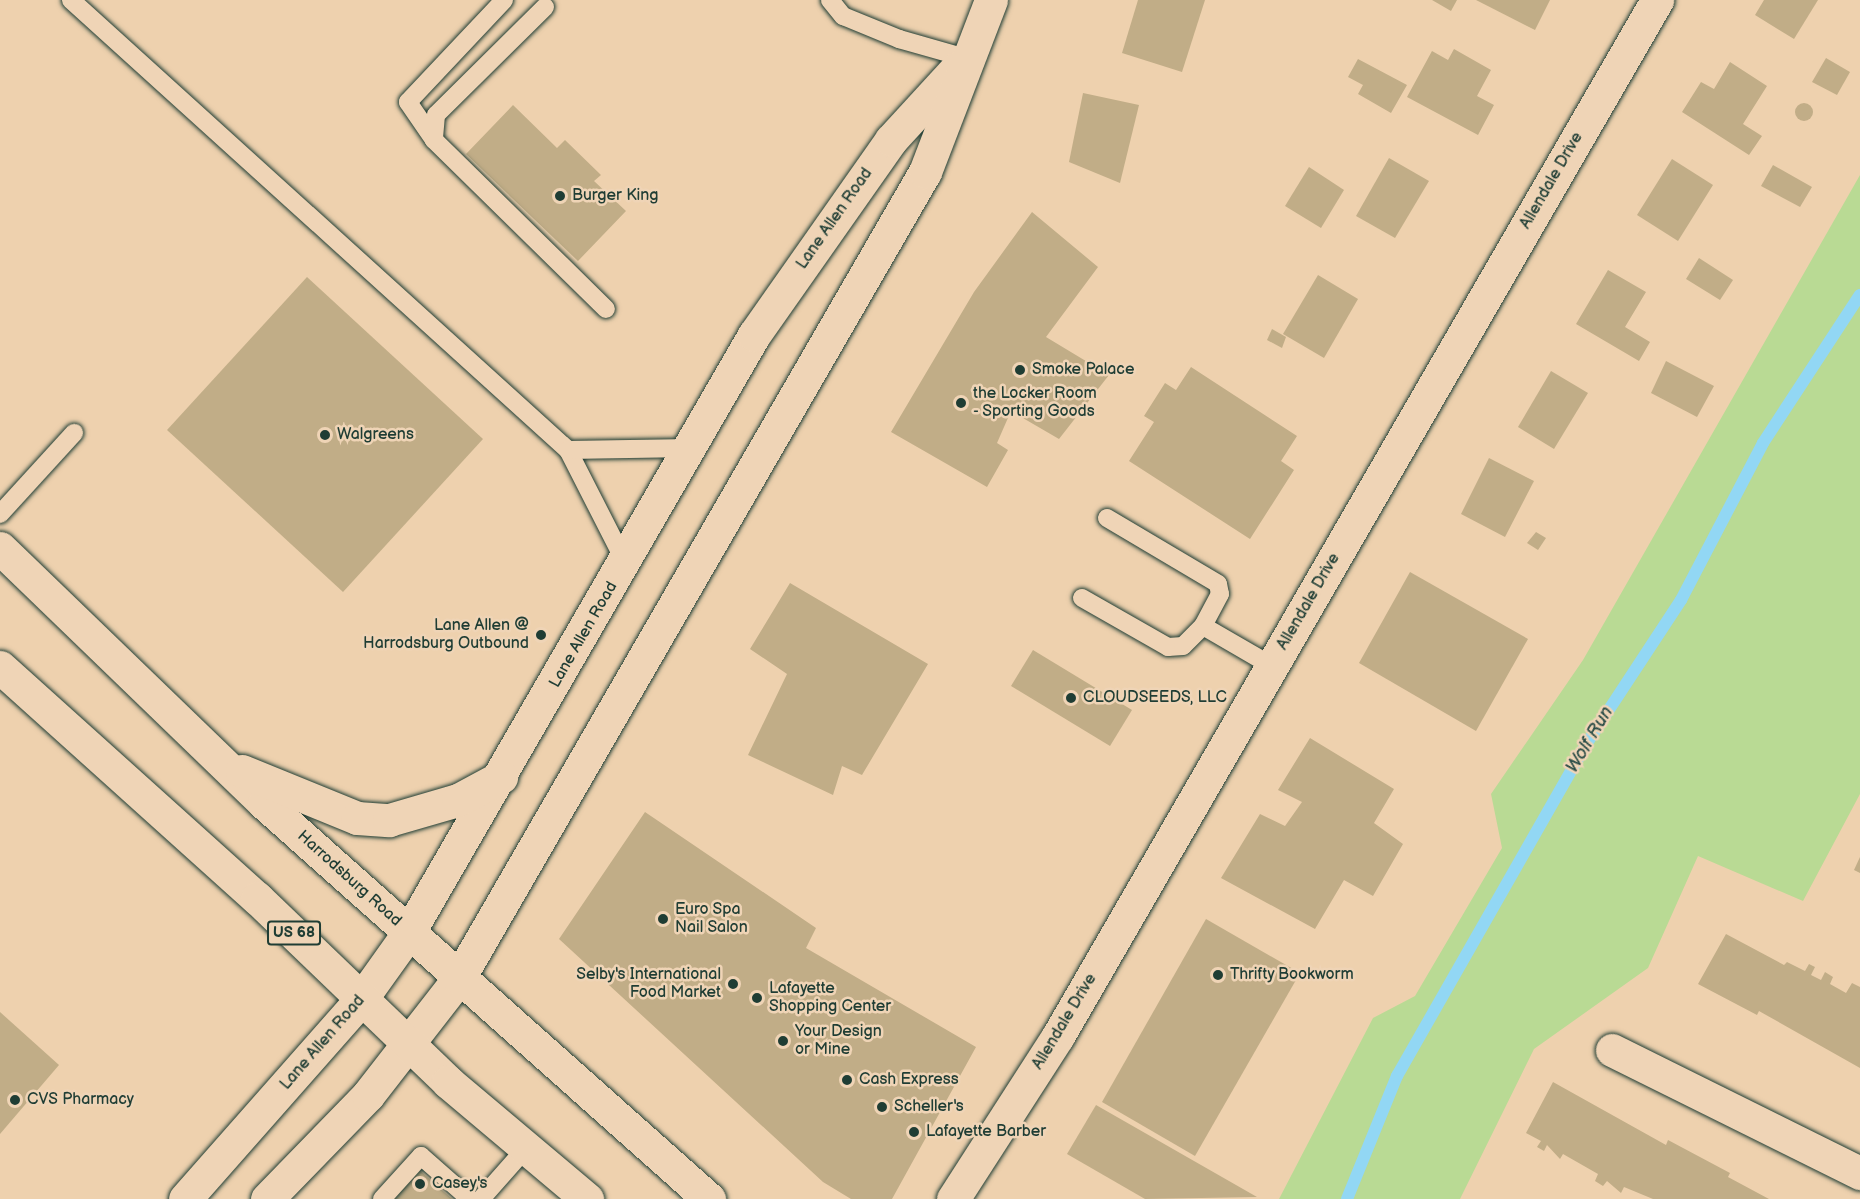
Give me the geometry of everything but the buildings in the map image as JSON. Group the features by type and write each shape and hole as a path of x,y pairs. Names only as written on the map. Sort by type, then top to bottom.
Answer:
{"main road":[{"name":"Lane Allen Road","path":"267,1199 411,1043 459,978 925,172 966,58 991,0"},
{"name":"Allendale Drive","path":"953,1199 1058,1036 1657,0"},
{"name":"Lane Allen Road","path":"185,1199 362,998 409,932 626,564 754,335 884,149 966,58"},
{"name":"Harrodsburg Road","path":"0,548 222,762 459,978 709,1199"},
{"name":"US 68","path":"0,667 411,1043 587,1199"},
{"path":"222,762 357,818 389,820 458,800 501,777"},
{"path":"1612,1050 1860,1173"}],"lane":[{"path":"71,0 568,450 626,564"},
{"path":"504,0 408,102 434,140 606,309"},
{"path":"830,0 843,16 890,35 966,58"},
{"path":"434,140 436,115 545,7"},
{"path":"0,514 74,433"},
{"path":"568,450 691,448"},
{"path":"1082,598 1168,647 1183,646 1203,626 1220,594 1218,584 1107,518"},
{"path":"1203,626 1272,666"},
{"path":"481,1199 527,1146"},
{"path":"382,1199 422,1156 461,1196"}],"green space":[{"path":"1860,175 1860,794 1803,901 1698,856 1648,968 1534,1049 1460,1199 1279,1199 1373,1018 1415,996 1502,848 1491,794 1583,660"}],"waterway":[{"name":"Wolf Run","path":"1347,1199 1397,1076 1589,740 1681,600 1763,443 1860,295"}],"place":[{"name":"Burger King","path":"560,196"},
{"name":"Smoke Palace","path":"1020,370"},
{"name":"the Locker Room - Sporting Goods","path":"961,403"},
{"name":"Walgreens","path":"325,435"},
{"name":"Lane Allen @ Harrodsburg Outbound","path":"541,635"},
{"name":"CLOUDSEEDS, LLC","path":"1071,698"},
{"name":"Euro Spa Nail Salon","path":"663,919"},
{"name":"Thrifty Bookworm","path":"1218,975"},
{"name":"Selby's International Food Market","path":"733,984"},
{"name":"Lafayette Shopping Center","path":"757,998"},
{"name":"Your Design or Mine","path":"783,1041"},
{"name":"Cash Express","path":"847,1080"},
{"name":"CVS Pharmacy","path":"15,1100"},
{"name":"Scheller's","path":"882,1107"},
{"name":"Lafayette Barber","path":"914,1132"},
{"name":"Casey's","path":"420,1184"}]}
